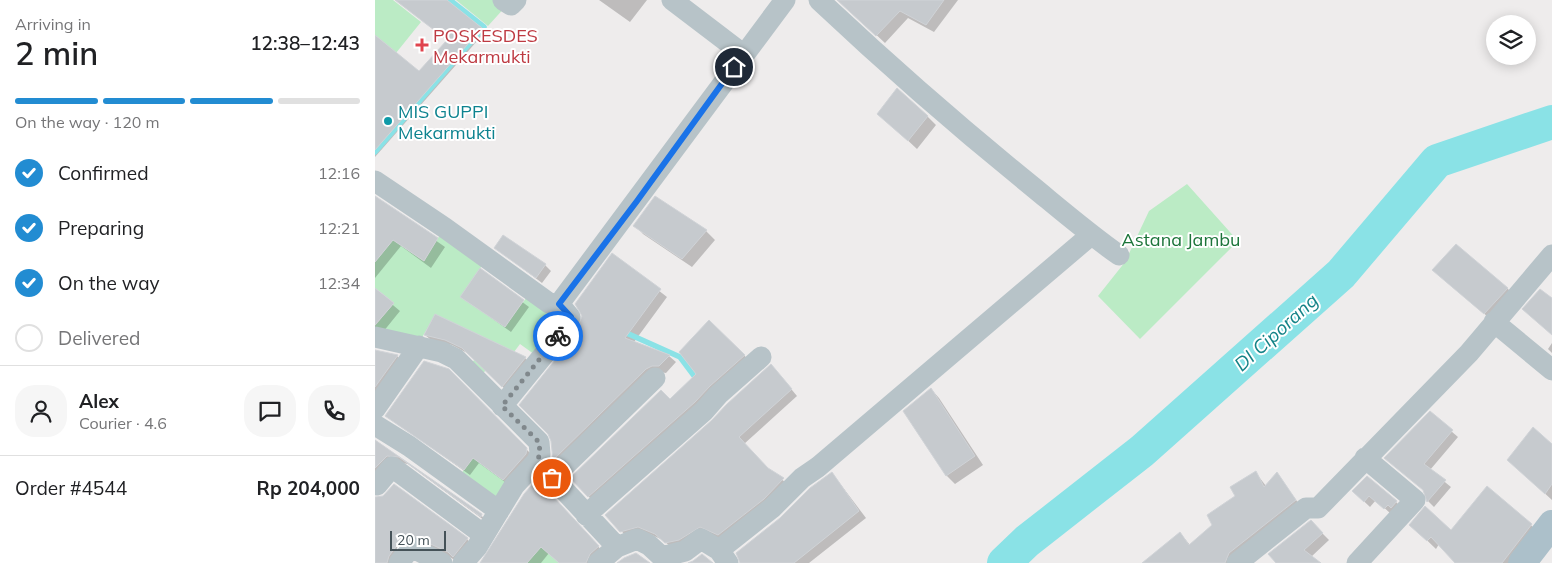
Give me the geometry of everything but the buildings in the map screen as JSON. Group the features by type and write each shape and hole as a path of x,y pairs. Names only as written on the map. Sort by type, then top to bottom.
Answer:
{"main road":[{"path":"1522,563 1552,524"}],"street":[{"path":"503,0 511,5 516,0"},
{"path":"672,0 743,54"},
{"path":"559,304 785,0"},
{"path":"819,0 897,74 1091,235 1119,255"},
{"path":"375,181 445,228 549,303 559,304 571,317 564,330 502,406"},
{"path":"598,563 617,547 637,539 649,545 662,557 685,551 701,540 723,556 802,478 818,467 1091,235"},
{"path":"1237,563 1306,508 1318,508 1469,353 1552,255"},
{"path":"1495,322 1552,370"},
{"path":"375,337 442,352 456,359 539,442 540,454 537,461 514,486 484,535 463,563"},
{"path":"375,409 419,346"},
{"path":"586,515 704,411 718,395 761,357"},
{"path":"552,478 655,378"},
{"path":"375,425 409,446 499,511"},
{"path":"1357,563 1415,500 1365,458"},
{"path":"537,461 617,547"},
{"path":"375,484 377,485 392,467 484,535"},
{"path":"399,563 411,547 442,563"}],"green space":[{"path":"375,0 393,0 421,22 396,53 375,35"},
{"path":"456,0 519,0 507,5 488,26"},
{"name":"Astana Jambu","path":"1187,184 1238,241 1140,339 1098,296 1125,262 1149,211"},
{"path":"443,230 485,261 461,297 505,326 530,293 569,317 538,357 520,344 505,364 496,358 480,377 469,367 487,342 435,315 420,341 375,332 375,326 394,303 375,288 375,262 393,240 424,261"},
{"path":"473,458 511,486 496,507 457,479"},
{"path":"541,547 559,563 527,563"}],"waterway":[{"path":"375,152 484,27 450,0"},
{"name":"DI Ciporang","path":"1004,563 1027,541 1142,451 1341,274 1437,161 1552,122"},
{"path":"622,331 680,357 698,381"}],"way so far":[{"path":"552,478 537,461 540,454 539,442 528,429 502,406 558,336"}],"place":[{"name":"POSKESDES Mekarmukti","path":"422,45"},
{"name":"MIS GUPPI Mekarmukti","path":"388,121"}],"route":[{"path":"558,336 564,330 571,317 559,304 637,201 734,67"}]}
